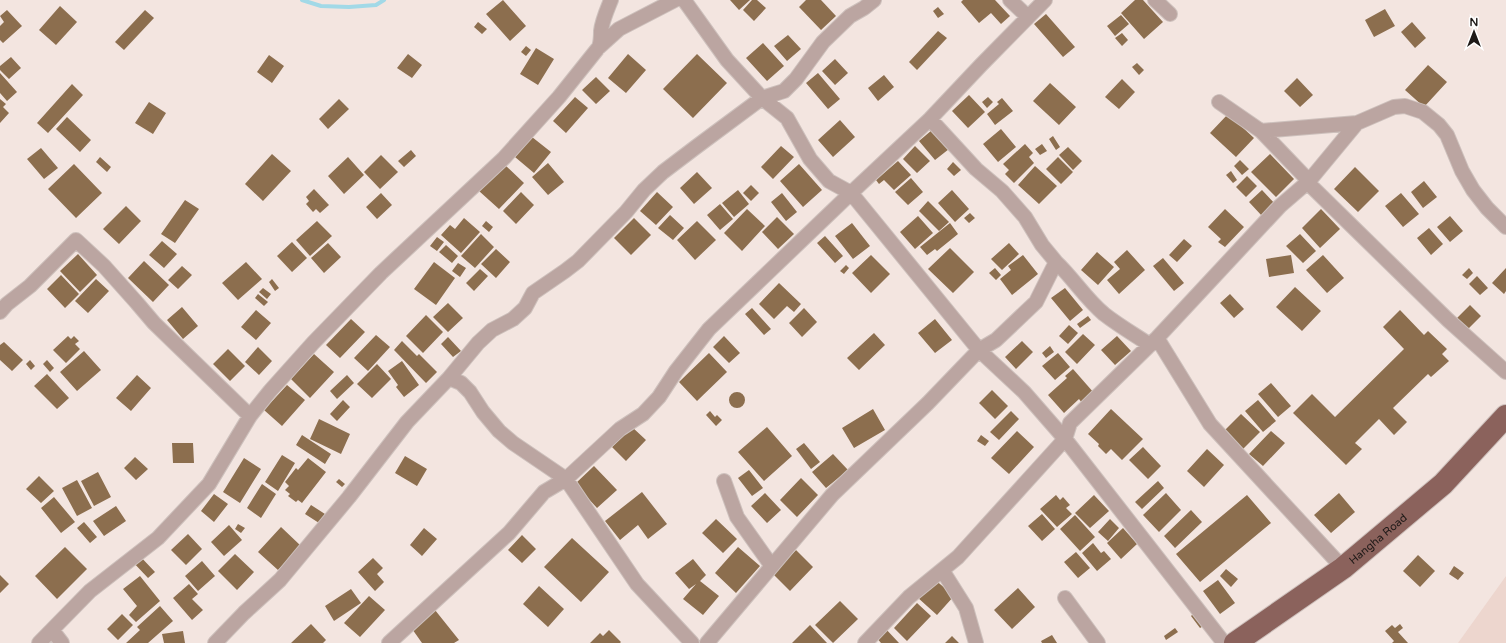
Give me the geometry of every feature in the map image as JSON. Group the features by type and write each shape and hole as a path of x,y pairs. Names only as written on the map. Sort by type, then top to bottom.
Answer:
{"highway":[{"name":"Hangha Road","path":"1235,643 1343,568 1443,484 1506,416"}],"street":[{"path":"599,47 606,11 611,0"},
{"path":"39,643 90,591 158,538 209,484 250,416 270,391 371,284 504,158 559,97 599,47 619,30 675,0"},
{"path":"684,0 726,60 762,98 787,118 810,159 829,181 851,193 979,350 1024,392 1065,440 1224,643"},
{"path":"215,643 244,613 280,580 349,497 407,422 449,378 478,343 492,330 513,319 525,308 533,293 578,261 626,212 644,190 696,147 762,98 784,91 796,79 823,42 850,16 874,0"},
{"path":"1010,0 1028,17"},
{"path":"389,643 509,533 544,492 566,479 620,429 643,414 659,397 676,371 709,329 930,119 1045,0"},
{"path":"1155,0 1170,14"},
{"path":"1219,102 1261,131 1309,181 1308,183 1448,320 1506,372"},
{"path":"1261,131 1357,124 1394,107 1405,106 1424,112 1448,135 1462,171 1473,190 1487,208 1506,227"},
{"path":"930,119 976,169 1002,192 1025,217 1042,245 1088,298 1104,314 1153,342 1210,424 1343,568"},
{"path":"865,643 909,597 958,557 1065,440 1070,423 1153,342 1280,206 1309,181 1357,124"},
{"path":"0,312 7,304 30,286 76,240 104,266 154,323 250,416"},
{"path":"707,643 725,623 771,565 832,495 928,403 979,350 996,340 1036,302 1056,262"},
{"path":"449,378 461,383 470,392 483,412 499,431 513,443 566,479 637,584 692,643"},
{"path":"724,481 737,517 771,565"},
{"path":"942,570 966,608 976,643"},
{"path":"1065,598 1098,643"},
{"path":"52,630 62,643"}],"shaded area":[{"path":"1506,576 1506,643 1458,643"}],"building":[{"path":"503,0 526,26 510,41 486,14"},
{"path":"730,0 750,0 739,10"},
{"path":"752,0 757,0 766,8 754,21 743,10"},
{"path":"806,0 821,0 836,16 821,30 799,7"},
{"path":"963,0 995,0 1010,16 1001,24 991,13 979,23 961,2"},
{"path":"1135,0 1143,0 1163,22 1144,39 1121,13"},
{"path":"60,6 77,22 56,45 39,30"},
{"path":"938,7 944,14 938,18 933,11"},
{"path":"1385,9 1395,26 1374,37 1365,20"},
{"path":"7,10 22,26 3,43 0,40 0,26 4,22 0,16"},
{"path":"145,10 154,18 124,50 115,42"},
{"path":"1046,14 1075,47 1063,57 1034,24"},
{"path":"1121,15 1129,24 1115,36 1107,26"},
{"path":"478,22 487,29 482,34 474,27"},
{"path":"1412,22 1426,38 1415,48 1401,32"},
{"path":"938,31 947,38 917,70 909,62"},
{"path":"1122,33 1128,40 1122,46 1115,38"},
{"path":"788,35 801,49 787,61 774,46"},
{"path":"763,43 784,66 767,81 746,58"},
{"path":"526,46 531,50 526,56 521,52"},
{"path":"536,48 554,59 538,85 520,74"},
{"path":"408,54 422,65 412,78 397,68"},
{"path":"628,54 646,70 626,93 608,78"},
{"path":"697,54 727,83 693,118 663,89"},
{"path":"269,55 284,66 272,83 257,72"},
{"path":"11,57 21,68 9,79 0,70 0,66"},
{"path":"835,59 848,73 835,85 822,71"},
{"path":"1137,63 1144,70 1139,75 1132,67"},
{"path":"1428,65 1447,82 1424,107 1405,90"},
{"path":"0,73 17,92 7,101 0,93"},
{"path":"818,73 840,99 828,109 806,83"},
{"path":"884,75 894,87 878,101 868,88"},
{"path":"596,77 610,91 596,104 582,90"},
{"path":"1297,78 1313,95 1300,107 1284,91"},
{"path":"1122,79 1135,92 1119,109 1105,97"},
{"path":"1050,83 1076,107 1059,125 1033,101"},
{"path":"72,84 83,95 48,133 37,123"},
{"path":"969,95 985,112 968,128 952,111"},
{"path":"575,97 588,108 566,133 553,121"},
{"path":"988,97 993,102 987,108 982,102"},
{"path":"1002,98 1013,111 995,125 987,114 999,104 997,102"},
{"path":"0,99 6,104 3,107 9,113 0,123"},
{"path":"339,99 349,109 328,129 319,119"},
{"path":"149,102 166,113 153,134 135,123"},
{"path":"1228,114 1254,138 1236,157 1210,133"},
{"path":"67,117 91,140 80,152 56,129"},
{"path":"840,120 855,137 833,157 818,140"},
{"path":"1001,129 1016,147 998,162 983,144"},
{"path":"932,130 949,149 935,160 919,141"},
{"path":"1053,136 1060,147 1056,150 1049,139"},
{"path":"532,137 551,152 534,173 515,157"},
{"path":"1025,144 1033,153 1029,157 1034,163 1014,183 1005,174 1009,170 1003,164"},
{"path":"1042,144 1047,151 1040,155 1035,149"},
{"path":"781,146 794,157 773,179 761,167"},
{"path":"915,146 930,161 917,173 903,159"},
{"path":"1068,147 1082,161 1073,170 1059,155"},
{"path":"41,148 58,168 44,179 27,159"},
{"path":"411,150 416,156 404,167 398,161"},
{"path":"272,154 291,171 263,201 245,184"},
{"path":"1270,154 1294,179 1276,197 1251,172"},
{"path":"381,155 398,172 380,189 364,172"},
{"path":"100,157 111,167 107,172 96,162"},
{"path":"348,157 364,175 344,194 328,176"},
{"path":"1058,157 1073,172 1061,184 1046,169"},
{"path":"1240,160 1249,169 1242,175 1234,166"},
{"path":"898,161 911,175 894,190 884,180 879,184 876,180"},
{"path":"953,162 961,170 954,176 947,169"},
{"path":"548,163 564,182 548,195 532,177"},
{"path":"74,164 102,193 76,218 48,189"},
{"path":"799,164 822,190 803,207 780,181"},
{"path":"505,165 524,183 499,209 479,191"},
{"path":"1035,166 1057,186 1039,204 1018,185"},
{"path":"1355,167 1379,191 1358,212 1334,189"},
{"path":"1231,171 1237,180 1233,183 1226,175"},
{"path":"697,172 712,188 694,204 680,188"},
{"path":"1247,176 1257,186 1246,197 1236,187"},
{"path":"911,178 923,192 908,205 895,192"},
{"path":"1424,181 1437,197 1423,208 1411,192"},
{"path":"751,185 759,193 751,201 743,193"},
{"path":"314,189 329,205 320,213 316,209 313,212 306,204 309,201 306,197"},
{"path":"738,190 749,204 734,217 722,203"},
{"path":"952,190 969,209 955,222 938,203"},
{"path":"1262,190 1275,204 1262,216 1249,202"},
{"path":"521,192 534,205 516,224 503,211"},
{"path":"657,192 673,207 656,225 640,211"},
{"path":"381,193 392,205 377,219 366,207"},
{"path":"782,193 797,212 786,221 771,202"},
{"path":"1401,193 1419,214 1403,227 1385,206"},
{"path":"185,200 199,209 175,243 161,234"},
{"path":"928,201 949,222 939,231 919,211"},
{"path":"720,204 733,219 720,230 707,215"},
{"path":"126,206 141,221 119,244 103,229"},
{"path":"747,209 765,226 742,251 724,233"},
{"path":"1225,209 1244,227 1225,247 1218,242 1221,239 1208,227"},
{"path":"1321,209 1340,229 1320,248 1302,228"},
{"path":"970,213 975,218 969,223 964,218"},
{"path":"670,215 684,228 673,240 658,228"},
{"path":"918,216 933,233 915,249 900,232"},
{"path":"1450,216 1463,231 1450,242 1437,227"},
{"path":"777,217 794,234 778,249 762,232"},
{"path":"464,218 480,232 461,253 441,235 450,225 455,229"},
{"path":"634,218 651,235 631,255 614,238"},
{"path":"317,221 332,236 310,256 296,240"},
{"path":"486,221 493,227 489,232 482,226"},
{"path":"697,221 716,240 695,260 677,240"},
{"path":"852,223 870,246 853,259 835,236"},
{"path":"950,223 958,234 937,251 935,249 927,255 920,247"},
{"path":"1429,228 1443,244 1431,255 1417,238"},
{"path":"481,234 494,247 475,268 461,256"},
{"path":"1300,234 1316,251 1303,263 1286,246"},
{"path":"825,236 843,256 835,263 817,243"},
{"path":"437,237 444,242 437,251 430,246"},
{"path":"1184,239 1192,246 1177,262 1169,255"},
{"path":"162,241 177,254 164,268 149,255"},
{"path":"292,242 307,258 292,272 277,256"},
{"path":"328,243 341,257 324,273 311,258"},
{"path":"1009,243 1019,254 1002,270 991,259"},
{"path":"446,245 458,256 452,263 439,252"},
{"path":"950,248 974,272 953,293 928,269"},
{"path":"496,249 510,262 496,278 481,264"},
{"path":"1127,250 1145,270 1119,294 1107,280 1120,269 1114,262"},
{"path":"1097,252 1114,267 1098,285 1081,270"},
{"path":"78,254 97,275 80,292 60,271"},
{"path":"871,255 890,274 871,293 852,273"},
{"path":"1023,255 1038,274 1012,295 1000,279 1011,270 1008,266"},
{"path":"1291,255 1294,273 1269,277 1266,259"},
{"path":"1323,255 1344,278 1327,293 1306,270"},
{"path":"1163,258 1184,283 1174,291 1153,266"},
{"path":"144,261 169,285 153,302 128,278"},
{"path":"246,262 262,279 238,300 222,283"},
{"path":"434,262 455,278 436,305 414,289"},
{"path":"458,263 466,268 460,277 452,271"},
{"path":"846,265 849,268 844,274 840,271"},
{"path":"182,266 192,275 178,289 168,280"},
{"path":"995,268 1001,275 996,280 989,273"},
{"path":"1469,268 1473,273 1467,279 1462,275"},
{"path":"1506,268 1506,291 1504,294 1492,283"},
{"path":"480,269 488,276 474,291 466,283"},
{"path":"61,275 79,294 65,308 47,289"},
{"path":"1477,276 1488,288 1480,295 1469,284"},
{"path":"96,279 109,291 88,313 75,301"},
{"path":"272,279 279,288 275,291 269,282"},
{"path":"779,283 801,304 794,312 787,306 774,319 759,304"},
{"path":"1295,287 1321,311 1302,331 1276,307"},
{"path":"263,288 271,294 267,299 259,292"},
{"path":"1065,288 1083,310 1070,321 1051,298"},
{"path":"258,294 268,302 264,306 255,298"},
{"path":"1230,294 1244,309 1234,318 1220,303"},
{"path":"448,303 463,318 448,332 433,317"},
{"path":"1470,305 1481,316 1467,330 1456,319"},
{"path":"182,307 198,326 183,339 167,320"},
{"path":"752,308 771,329 764,335 745,314"},
{"path":"804,308 817,322 802,337 789,323"},
{"path":"256,310 271,323 256,340 241,327"},
{"path":"1400,310 1424,335 1428,331 1447,349 1442,354 1449,361 1431,377 1428,374 1393,408 1407,422 1394,435 1379,419 1355,443 1362,449 1346,465 1293,413 1312,394 1335,417 1404,349 1383,327"},
{"path":"426,315 443,332 423,353 406,336"},
{"path":"1088,316 1091,320 1080,328 1077,324"},
{"path":"351,319 365,332 340,358 326,345"},
{"path":"935,319 952,340 935,353 918,333"},
{"path":"1069,325 1078,333 1068,344 1059,336"},
{"path":"874,333 885,345 859,370 847,358"},
{"path":"1083,334 1095,345 1077,364 1065,352"},
{"path":"376,335 390,347 368,371 354,358"},
{"path":"68,336 71,339 74,336 79,341 75,344 80,349 66,363 53,350"},
{"path":"724,336 740,353 729,363 713,347"},
{"path":"1117,336 1131,351 1115,365 1101,350"},
{"path":"448,337 461,351 453,357 441,344"},
{"path":"402,341 417,356 419,354 437,372 426,383 394,350"},
{"path":"1022,341 1033,352 1016,369 1005,357"},
{"path":"4,342 23,360 12,371 0,360 0,345"},
{"path":"1050,346 1054,352 1046,358 1042,353"},
{"path":"258,347 272,361 259,375 245,362"},
{"path":"228,349 245,366 230,381 213,364"},
{"path":"84,351 101,370 77,391 60,372"},
{"path":"709,353 727,372 697,401 679,382"},
{"path":"1058,353 1070,367 1055,380 1042,366"},
{"path":"314,354 334,372 310,398 291,379"},
{"path":"30,360 35,366 31,370 26,364"},
{"path":"47,360 54,368 50,372 43,364"},
{"path":"402,361 419,385 404,397 396,387 398,385 388,371"},
{"path":"377,364 391,379 372,398 357,384"},
{"path":"1073,369 1094,393 1082,403 1079,399 1064,413 1048,395 1067,378 1065,376"},
{"path":"47,374 69,398 57,409 34,386"},
{"path":"137,375 151,388 131,411 116,398"},
{"path":"347,375 354,383 337,399 330,391"},
{"path":"1271,383 1291,406 1278,417 1258,394"},
{"path":"287,385 305,400 282,426 264,410"},
{"path":"992,390 1008,406 995,419 979,403"},
{"path":"737,392 743,394 745,400 743,406 737,408 731,406 729,400 731,394"},
{"path":"343,400 350,407 337,421 330,414"},
{"path":"1258,400 1276,421 1263,432 1245,411"},
{"path":"873,409 885,430 854,448 842,428"},
{"path":"1111,409 1143,439 1122,460 1111,449 1106,454 1098,446 1099,444 1088,434"},
{"path":"710,411 715,417 717,415 722,420 716,426 706,415"},
{"path":"1011,411 1019,419 999,440 990,432"},
{"path":"1241,414 1260,432 1242,450 1224,431"},
{"path":"319,419 350,434 341,454 310,439"},
{"path":"632,427 646,440 626,461 612,447"},
{"path":"767,427 792,456 764,481 738,452"},
{"path":"1017,431 1034,447 1009,474 991,458"},
{"path":"1271,431 1285,443 1263,466 1249,454"},
{"path":"302,435 331,454 325,464 296,445"},
{"path":"981,435 989,441 985,446 977,441"},
{"path":"172,443 193,443 194,463 173,463"},
{"path":"804,443 820,462 811,469 796,449"},
{"path":"1143,447 1161,466 1148,479 1129,460"},
{"path":"1207,449 1224,465 1204,487 1187,471"},
{"path":"833,454 848,470 826,488 812,472"},
{"path":"282,455 295,463 278,491 265,482"},
{"path":"405,456 427,469 417,486 395,473"},
{"path":"135,457 148,469 136,480 124,468"},
{"path":"244,458 261,469 240,503 223,492"},
{"path":"308,458 326,472 302,503 298,500 296,502 288,496 290,494 285,490 289,486 285,482 296,468 298,470"},
{"path":"594,466 617,490 597,508 575,484"},
{"path":"749,470 763,488 752,496 738,478"},
{"path":"98,472 111,497 94,506 81,481"},
{"path":"39,476 54,491 41,503 26,489"},
{"path":"801,478 818,495 797,517 780,500"},
{"path":"339,479 345,484 342,487 336,482"},
{"path":"77,480 92,508 77,516 62,488"},
{"path":"1158,481 1164,488 1142,509 1135,502"},
{"path":"262,484 276,494 261,518 247,508"},
{"path":"642,492 667,524 648,539 638,525 620,540 605,521"},
{"path":"765,493 781,510 767,523 751,506"},
{"path":"1166,493 1181,510 1159,532 1143,515"},
{"path":"1339,493 1355,512 1331,533 1314,515"},
{"path":"214,494 228,504 214,522 201,511"},
{"path":"1056,495 1060,500 1063,497 1070,505 1066,508 1072,514 1057,527 1040,509"},
{"path":"1094,495 1109,511 1090,528 1075,513"},
{"path":"1247,495 1271,523 1200,582 1176,554"},
{"path":"54,497 75,522 61,533 41,508"},
{"path":"311,505 325,514 319,523 305,514"},
{"path":"116,506 126,521 104,536 93,521"},
{"path":"1191,510 1202,522 1175,548 1164,536"},
{"path":"1042,514 1055,529 1042,541 1028,526"},
{"path":"1075,515 1095,537 1080,551 1060,529"},
{"path":"716,519 737,539 723,553 702,533"},
{"path":"1110,519 1119,528 1108,541 1098,532"},
{"path":"84,522 97,537 90,543 77,528"},
{"path":"238,524 245,528 241,533 235,529"},
{"path":"229,525 242,540 224,556 211,542"},
{"path":"281,527 301,546 278,570 258,552"},
{"path":"424,528 437,539 422,556 410,545"},
{"path":"1123,528 1137,544 1121,559 1107,543"},
{"path":"188,534 202,549 186,565 171,550"},
{"path":"522,535 536,549 522,563 508,550"},
{"path":"572,538 609,572 581,602 544,567"},
{"path":"1093,543 1101,553 1104,551 1111,559 1097,571 1082,553"},
{"path":"65,547 87,569 57,599 35,576"},
{"path":"738,547 760,566 736,593 715,573"},
{"path":"796,550 813,567 790,591 773,574"},
{"path":"1076,552 1090,568 1078,578 1064,562"},
{"path":"138,554 155,572 148,578 131,560"},
{"path":"235,554 254,572 237,590 218,571"},
{"path":"1418,555 1435,571 1420,587 1403,571"},
{"path":"373,558 383,568 377,574 384,582 375,591 358,572"},
{"path":"693,559 706,575 700,581 719,596 703,615 683,599 696,584 689,589 675,573"},
{"path":"202,561 215,576 198,591 185,576"},
{"path":"1454,566 1464,573 1458,580 1449,574"},
{"path":"1226,569 1238,579 1231,587 1220,576"},
{"path":"0,575 9,584 0,593"},
{"path":"140,576 160,601 136,622 129,615 137,606 123,589"},
{"path":"933,578 954,596 937,615 917,597"},
{"path":"1218,580 1235,603 1220,614 1203,591"},
{"path":"189,584 198,594 192,599 203,610 192,620 173,598"},
{"path":"539,586 564,609 548,627 523,604"},
{"path":"1018,588 1035,607 1012,629 994,610"},
{"path":"351,589 361,603 334,621 325,606"},
{"path":"369,596 385,610 360,637 344,623"},
{"path":"840,601 858,619 833,643 815,625"},
{"path":"917,603 931,616 907,641 894,628"},
{"path":"160,606 173,621 148,643 126,643 140,630 137,627"},
{"path":"435,610 459,640 454,643 422,643 410,626"},
{"path":"1195,612 1205,625 1200,628 1191,616"},
{"path":"122,614 133,625 118,640 107,629"},
{"path":"311,624 326,640 323,643 291,643"},
{"path":"1400,624 1403,628 1398,632 1408,643 1392,643 1394,641 1385,631 1392,625 1395,628"},
{"path":"810,625 827,643 792,643"},
{"path":"884,627 899,643 881,643 875,636"},
{"path":"1175,628 1178,632 1166,640 1164,636"},
{"path":"609,630 621,642 620,643 590,643 600,633 603,636"},
{"path":"183,631 185,643 164,643 162,634"},
{"path":"1052,635 1057,643 1042,643 1041,641"},
{"path":"952,636 959,643 945,643"}],"waterway":[{"path":"302,0 321,6 349,7 376,5 384,0"}]}
